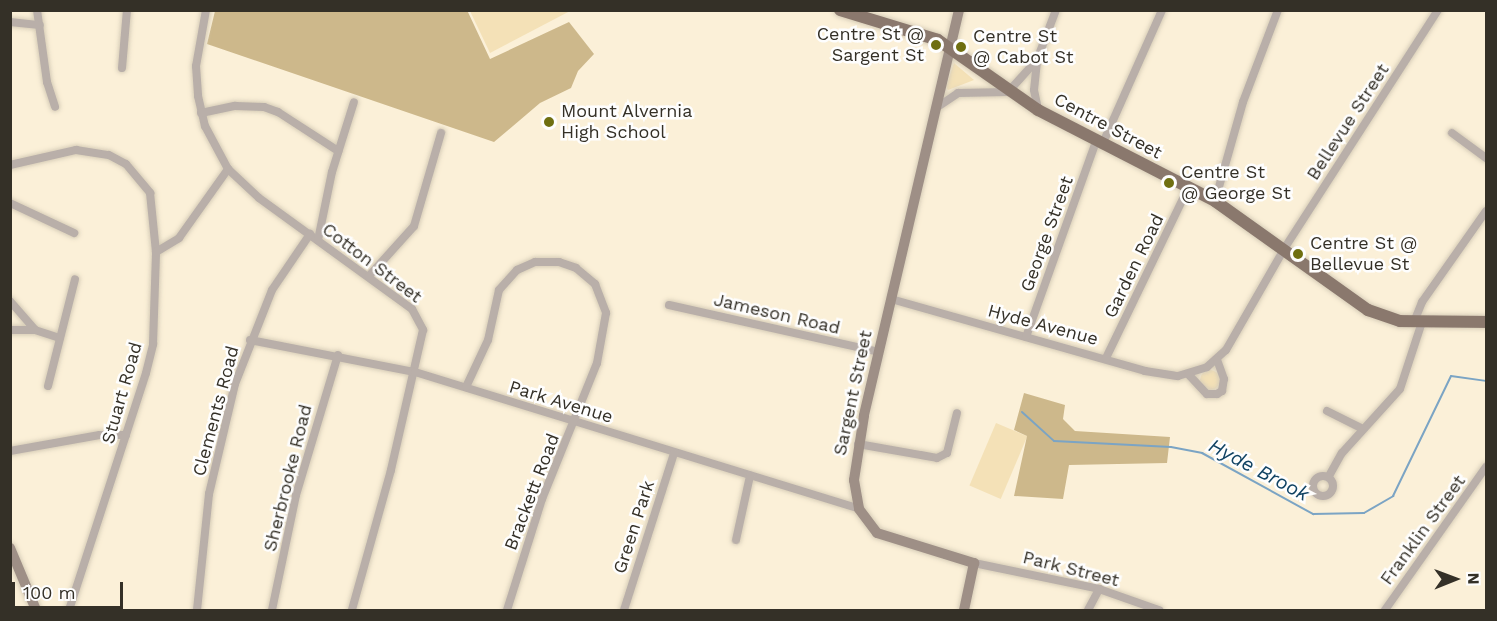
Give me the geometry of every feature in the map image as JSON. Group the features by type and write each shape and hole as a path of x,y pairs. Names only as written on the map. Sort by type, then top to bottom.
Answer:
{"main road":[{"name":"Centre Street","path":"840,10 878,16 950,47 1008,92 1038,110 1215,201 1354,302 1385,317 1418,322 1486,322"}],"street":[{"path":"37,10 47,82 55,107"},
{"path":"122,68 127,10"},
{"name":"Cotton Street","path":"206,10 196,66 201,113 228,169 259,198 369,276 420,319 422,340 415,372 352,610"},
{"name":"Sargent Street","path":"858,509 854,480 858,444 959,10"},
{"path":"1038,110 1034,90 1037,60 1056,10"},
{"name":"George Street","path":"1026,337 1099,143 1162,10"},
{"path":"1215,201 1243,102 1278,10"},
{"name":"Bellevue Street","path":"1284,249 1438,10"},
{"path":"10,22 40,25"},
{"path":"935,109 958,93 1008,92 1037,60"},
{"path":"318,240 338,151 354,102"},
{"path":"201,113 235,106 264,108 278,112 338,151"},
{"path":"369,276 414,226 441,133"},
{"path":"1452,133 1486,158"},
{"name":"Stuart Road","path":"10,165 76,150 109,155 126,164 150,193 156,252 153,344 69,610"},
{"path":"156,252 179,238 228,169"},
{"name":"Garden Road","path":"1106,358 1188,188"},
{"path":"10,203 74,233"},
{"path":"1329,476 1363,429 1391,404 1400,389 1422,302 1486,211"},
{"name":"Clements Road","path":"197,610 211,483 225,421 250,340 272,290 310,234"},
{"path":"1217,360 1224,379 1222,391 1217,394 1207,394 1189,375 1217,360 1284,249"},
{"name":"Brackett Road","path":"466,387 484,350 496,299 504,282 535,262 568,264 595,284 606,313 595,373 542,499 507,610"},
{"path":"48,386 75,279"},
{"name":"Hyde Avenue","path":"891,299 1106,358 1145,371 1189,375"},
{"path":"10,301 35,330"},
{"name":"Jameson Road","path":"669,305 879,352"},
{"path":"10,330 35,330 60,338"},
{"name":"Park Avenue","path":"250,340 338,355 415,372 858,509"},
{"name":"Sherbrooke Road","path":"272,610 302,474 338,355"},
{"path":"1327,411 1363,429"},
{"path":"858,444 937,458 946,453 957,413"},
{"path":"10,451 100,435 126,435"},
{"name":"Green Park","path":"624,610 674,453"},
{"name":"Franklin Street","path":"1385,610 1486,467"},
{"path":"736,540 750,476"},
{"path":"858,509 877,532 974,563 964,610"},
{"path":"10,548 37,608"},
{"name":"Park Street","path":"974,563 1099,589 1159,610"},
{"path":"1088,610 1099,589"}],"shaded area":[{"path":"467,10 490,59 569,22 594,54 578,71 571,88 540,103 494,142 207,44 215,11"},
{"path":"470,10 572,10 490,53 470,11"},
{"path":"954,63 974,80 948,90 946,87"},
{"path":"1210,370 1217,373 1220,380 1217,387 1210,390 1203,387 1200,380 1203,373"},
{"path":"1024,393 1065,405 1063,419 1075,431 1170,437 1167,463 1069,465 1063,499 1014,496 1027,436 1014,430"},
{"path":"996,423 1027,436 1001,499 969,486"}],"waterway":[{"name":"Hyde Brook","path":"1022,412 1054,441 1171,447 1202,453 1313,514 1364,513 1393,496 1451,376 1486,381"}],"place":[{"name":"Centre St @ Sargent St","path":"936,45"},
{"name":"Centre St @ Cabot St","path":"961,47"},
{"name":"Mount Alvernia High School","path":"549,122"},
{"name":"Centre St @ George St","path":"1169,183"},
{"name":"Centre St @ Bellevue St","path":"1298,254"}]}
